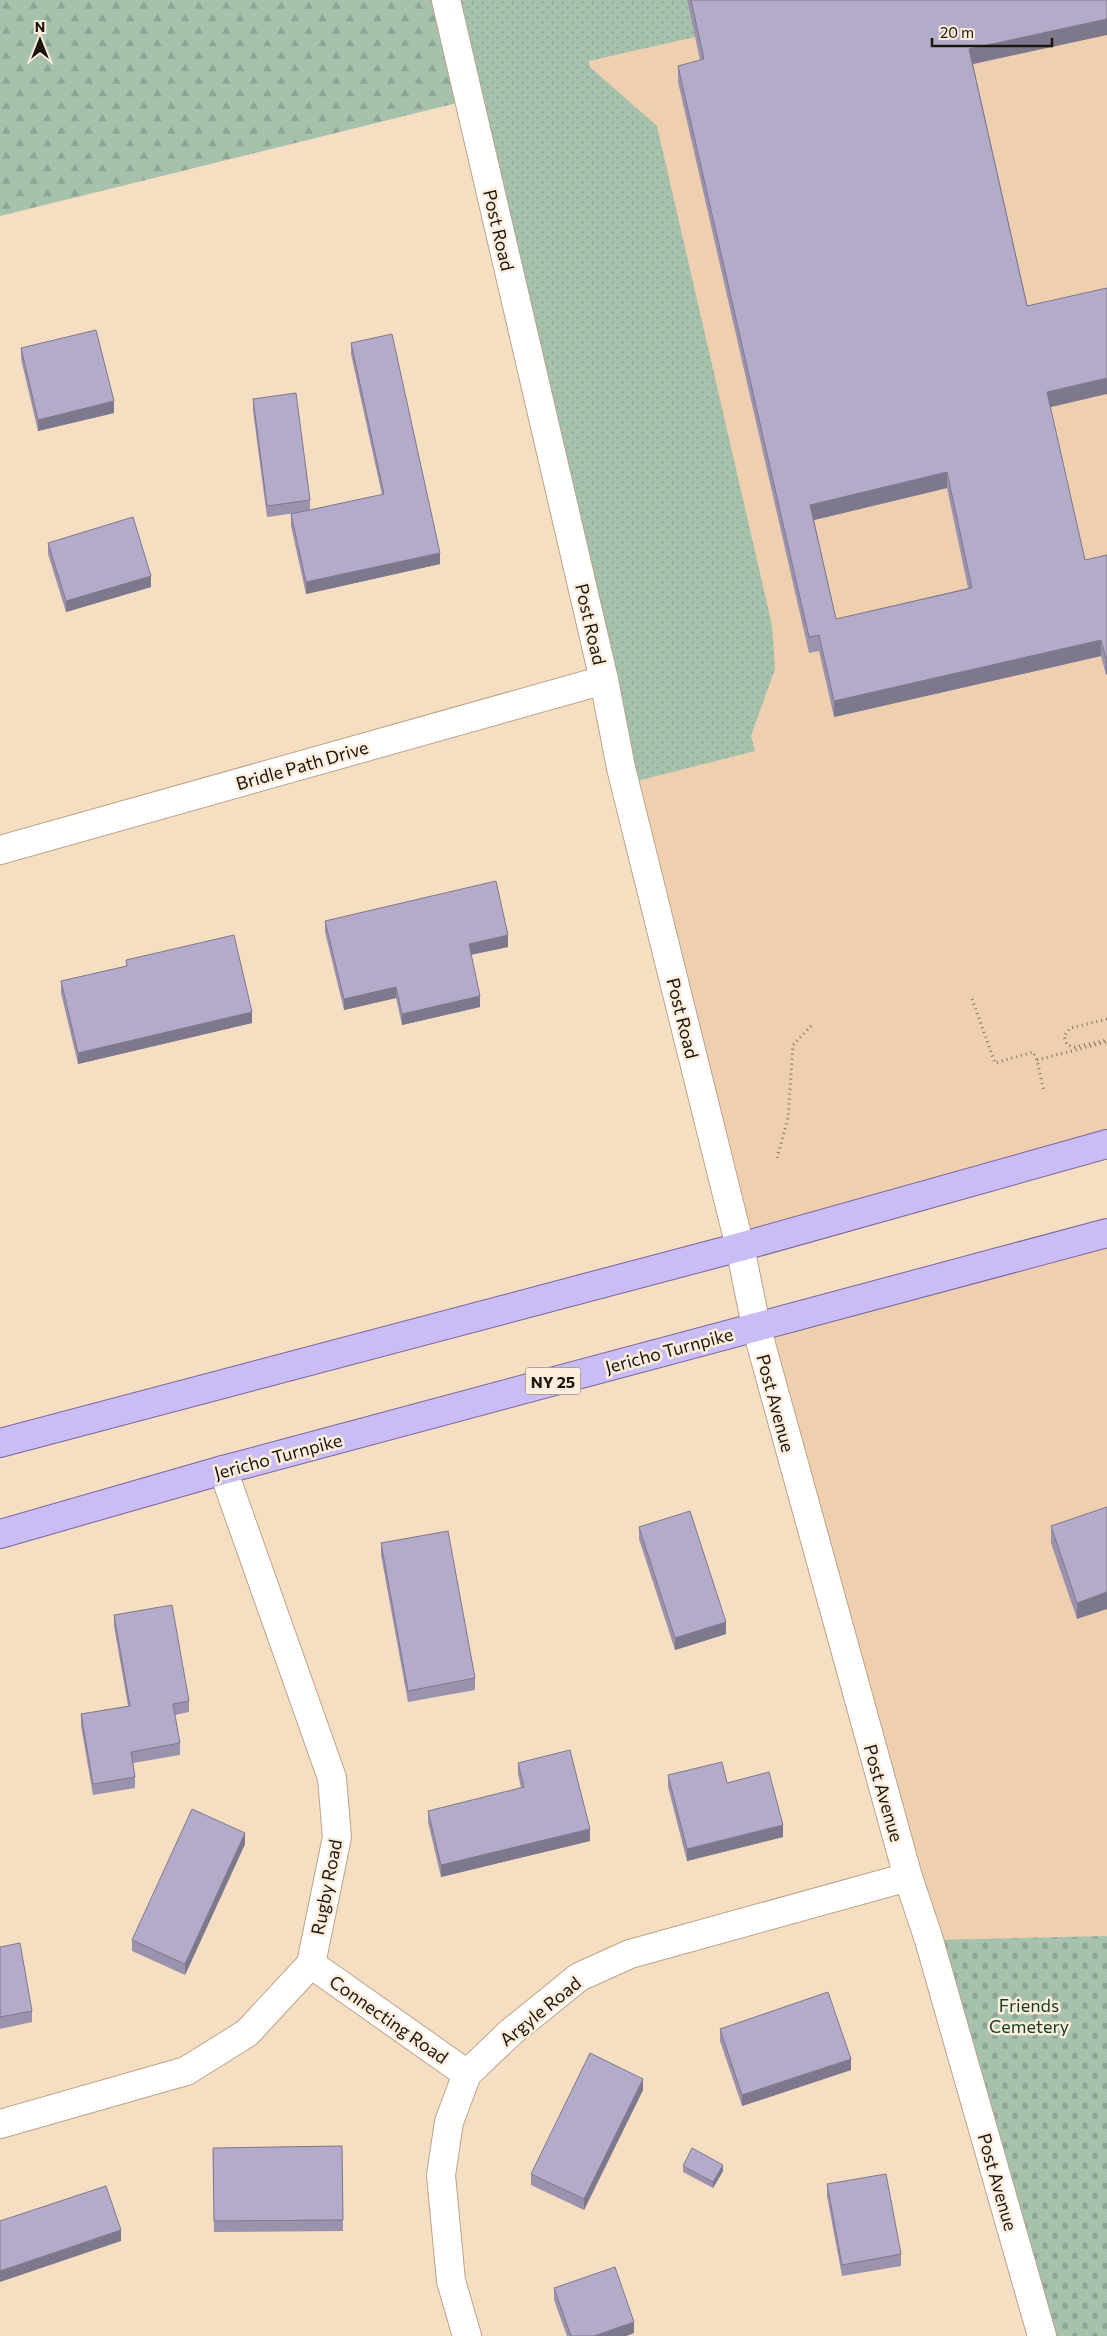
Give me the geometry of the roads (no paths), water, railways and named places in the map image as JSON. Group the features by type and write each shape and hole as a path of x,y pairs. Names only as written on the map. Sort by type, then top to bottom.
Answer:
{"main road":[{"path":"0,1443 740,1247 1107,1144"},
{"name":"Jericho Turnpike","path":"0,1534 223,1470 1107,1233"}],"street":[{"name":"Post Road","path":"446,0 604,680 621,768 740,1247"},
{"name":"Bridle Path Drive","path":"0,850 604,680"},
{"name":"Post Avenue","path":"740,1247 756,1326 908,1877 929,1940 1042,2336"},
{"name":"Rugby Road","path":"223,1470 332,1778 337,1837 311,1964"},
{"name":"Argyle Road","path":"467,2336 451,2281 441,2175 449,2122 467,2074 511,2032 579,1977 630,1954 908,1877"},
{"name":"Connecting Road","path":"311,1964 467,2074"},
{"path":"0,2124 186,2071 247,2032 311,1964"}],"park label":[{"name":"Friends Cemetery","path":"1029,2015"}]}
